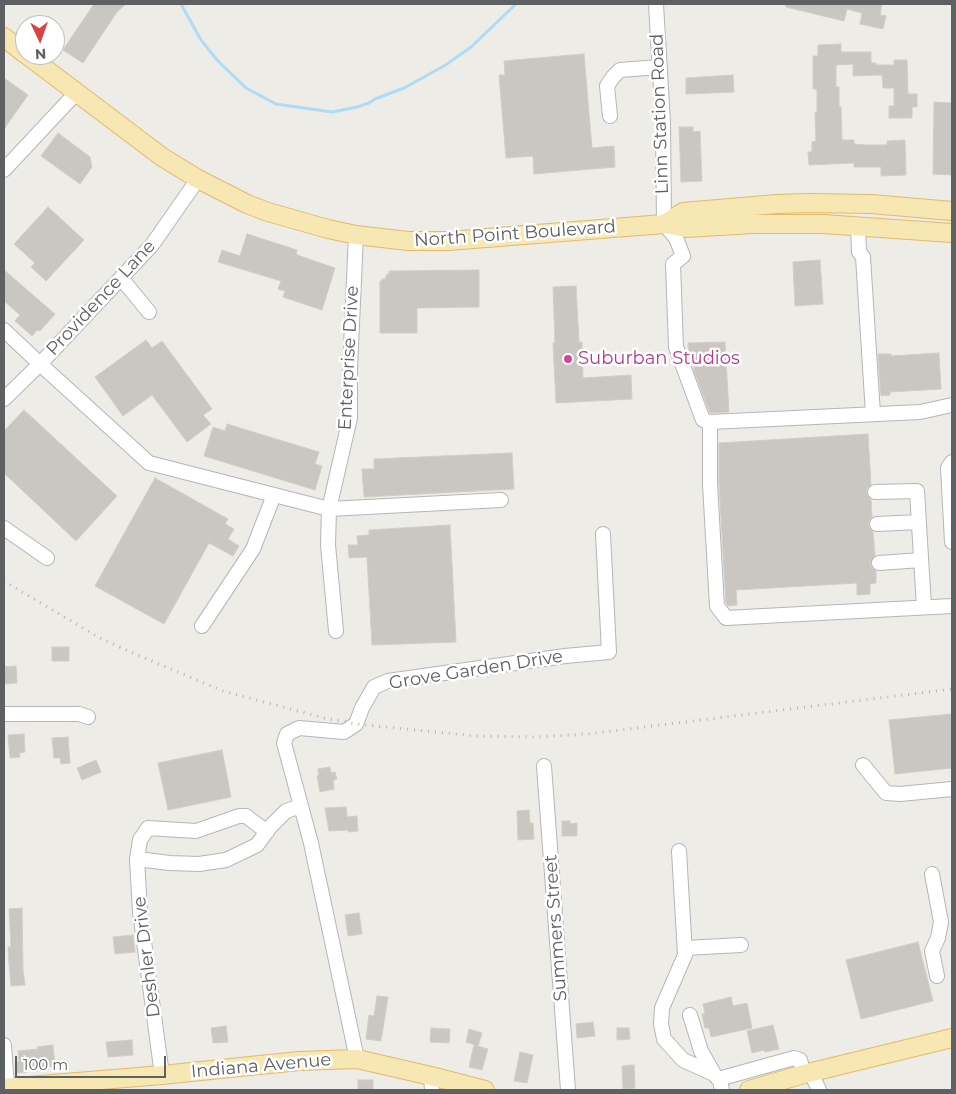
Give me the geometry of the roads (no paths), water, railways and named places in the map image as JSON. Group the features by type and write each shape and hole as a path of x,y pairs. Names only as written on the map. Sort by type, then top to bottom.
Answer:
{"main road":[{"name":"North Point Boulevard","path":"4,37 15,46"},
{"name":"North Point Boulevard","path":"40,65 162,157 198,179 247,204 268,212 356,235 400,240 448,241 664,224 686,228 790,223 952,233"},
{"name":"North Point Boulevard","path":"664,224 682,212 777,204 870,204 952,211"},
{"path":"749,1090 776,1086 807,1073 952,1038"},
{"name":"Indiana Avenue","path":"11,1088 136,1084 162,1075 299,1061 356,1059 431,1083 485,1090"}],"street":[{"name":"Linn Station Road","path":"656,4 663,123 664,224"},
{"path":"610,116 607,86 620,70 660,67"},
{"path":"5,165 76,94"},
{"name":"Providence Lane","path":"198,179 152,245 40,364 149,463 329,509 502,500"},
{"path":"664,224 676,238 683,256 673,264 676,347 703,420 710,422 920,412 952,406"},
{"path":"858,226 859,252 863,257 873,414"},
{"path":"952,233 952,240"},
{"name":"Enterprise Drive","path":"336,631 328,545 329,509 350,418 350,369 356,235"},
{"path":"121,278 149,312"},
{"path":"4,330 40,364 4,399"},
{"path":"710,422 710,484 717,606 726,618 952,606"},
{"path":"952,462 948,468 952,542"},
{"path":"875,492 917,490 924,607"},
{"path":"202,626 253,549 274,495"},
{"path":"877,524 919,522"},
{"path":"4,528 47,558"},
{"name":"Grove Garden Drive","path":"356,1059 311,843 284,743 287,734 299,728 344,732 356,724 362,708 374,687 388,681 565,656 609,652 603,534"},
{"path":"879,563 920,560"},
{"path":"4,714 21,712 79,714 88,717"},
{"path":"863,765 886,793 900,794 952,789"},
{"name":"Summers Street","path":"544,766 568,1090"},
{"path":"137,859 199,864 226,860 257,845 286,811 302,806"},
{"name":"Deshler Drive","path":"162,1075 140,912 137,859 140,840 148,828 196,831 239,816 246,816 267,832"},
{"path":"679,851 685,955 662,1008 661,1024 664,1039 683,1060 718,1082"},
{"path":"932,874 941,922 938,938 932,951 937,976"},
{"path":"685,948 741,945"},
{"path":"690,1015 701,1051 718,1082"},
{"path":"4,1045 11,1088"},
{"path":"718,1082 722,1078 794,1058 800,1060 820,1090"}],"waterway":[{"path":"181,4 201,40 217,60 246,88 276,104 332,112 369,103 404,88 444,66 471,47 516,4"}],"railway":[{"path":"4,581 98,637 223,691 324,718 356,724 476,736 534,737 588,734 952,689"}],"place":[{"name":"Suburban Studios","path":"568,359"}]}
